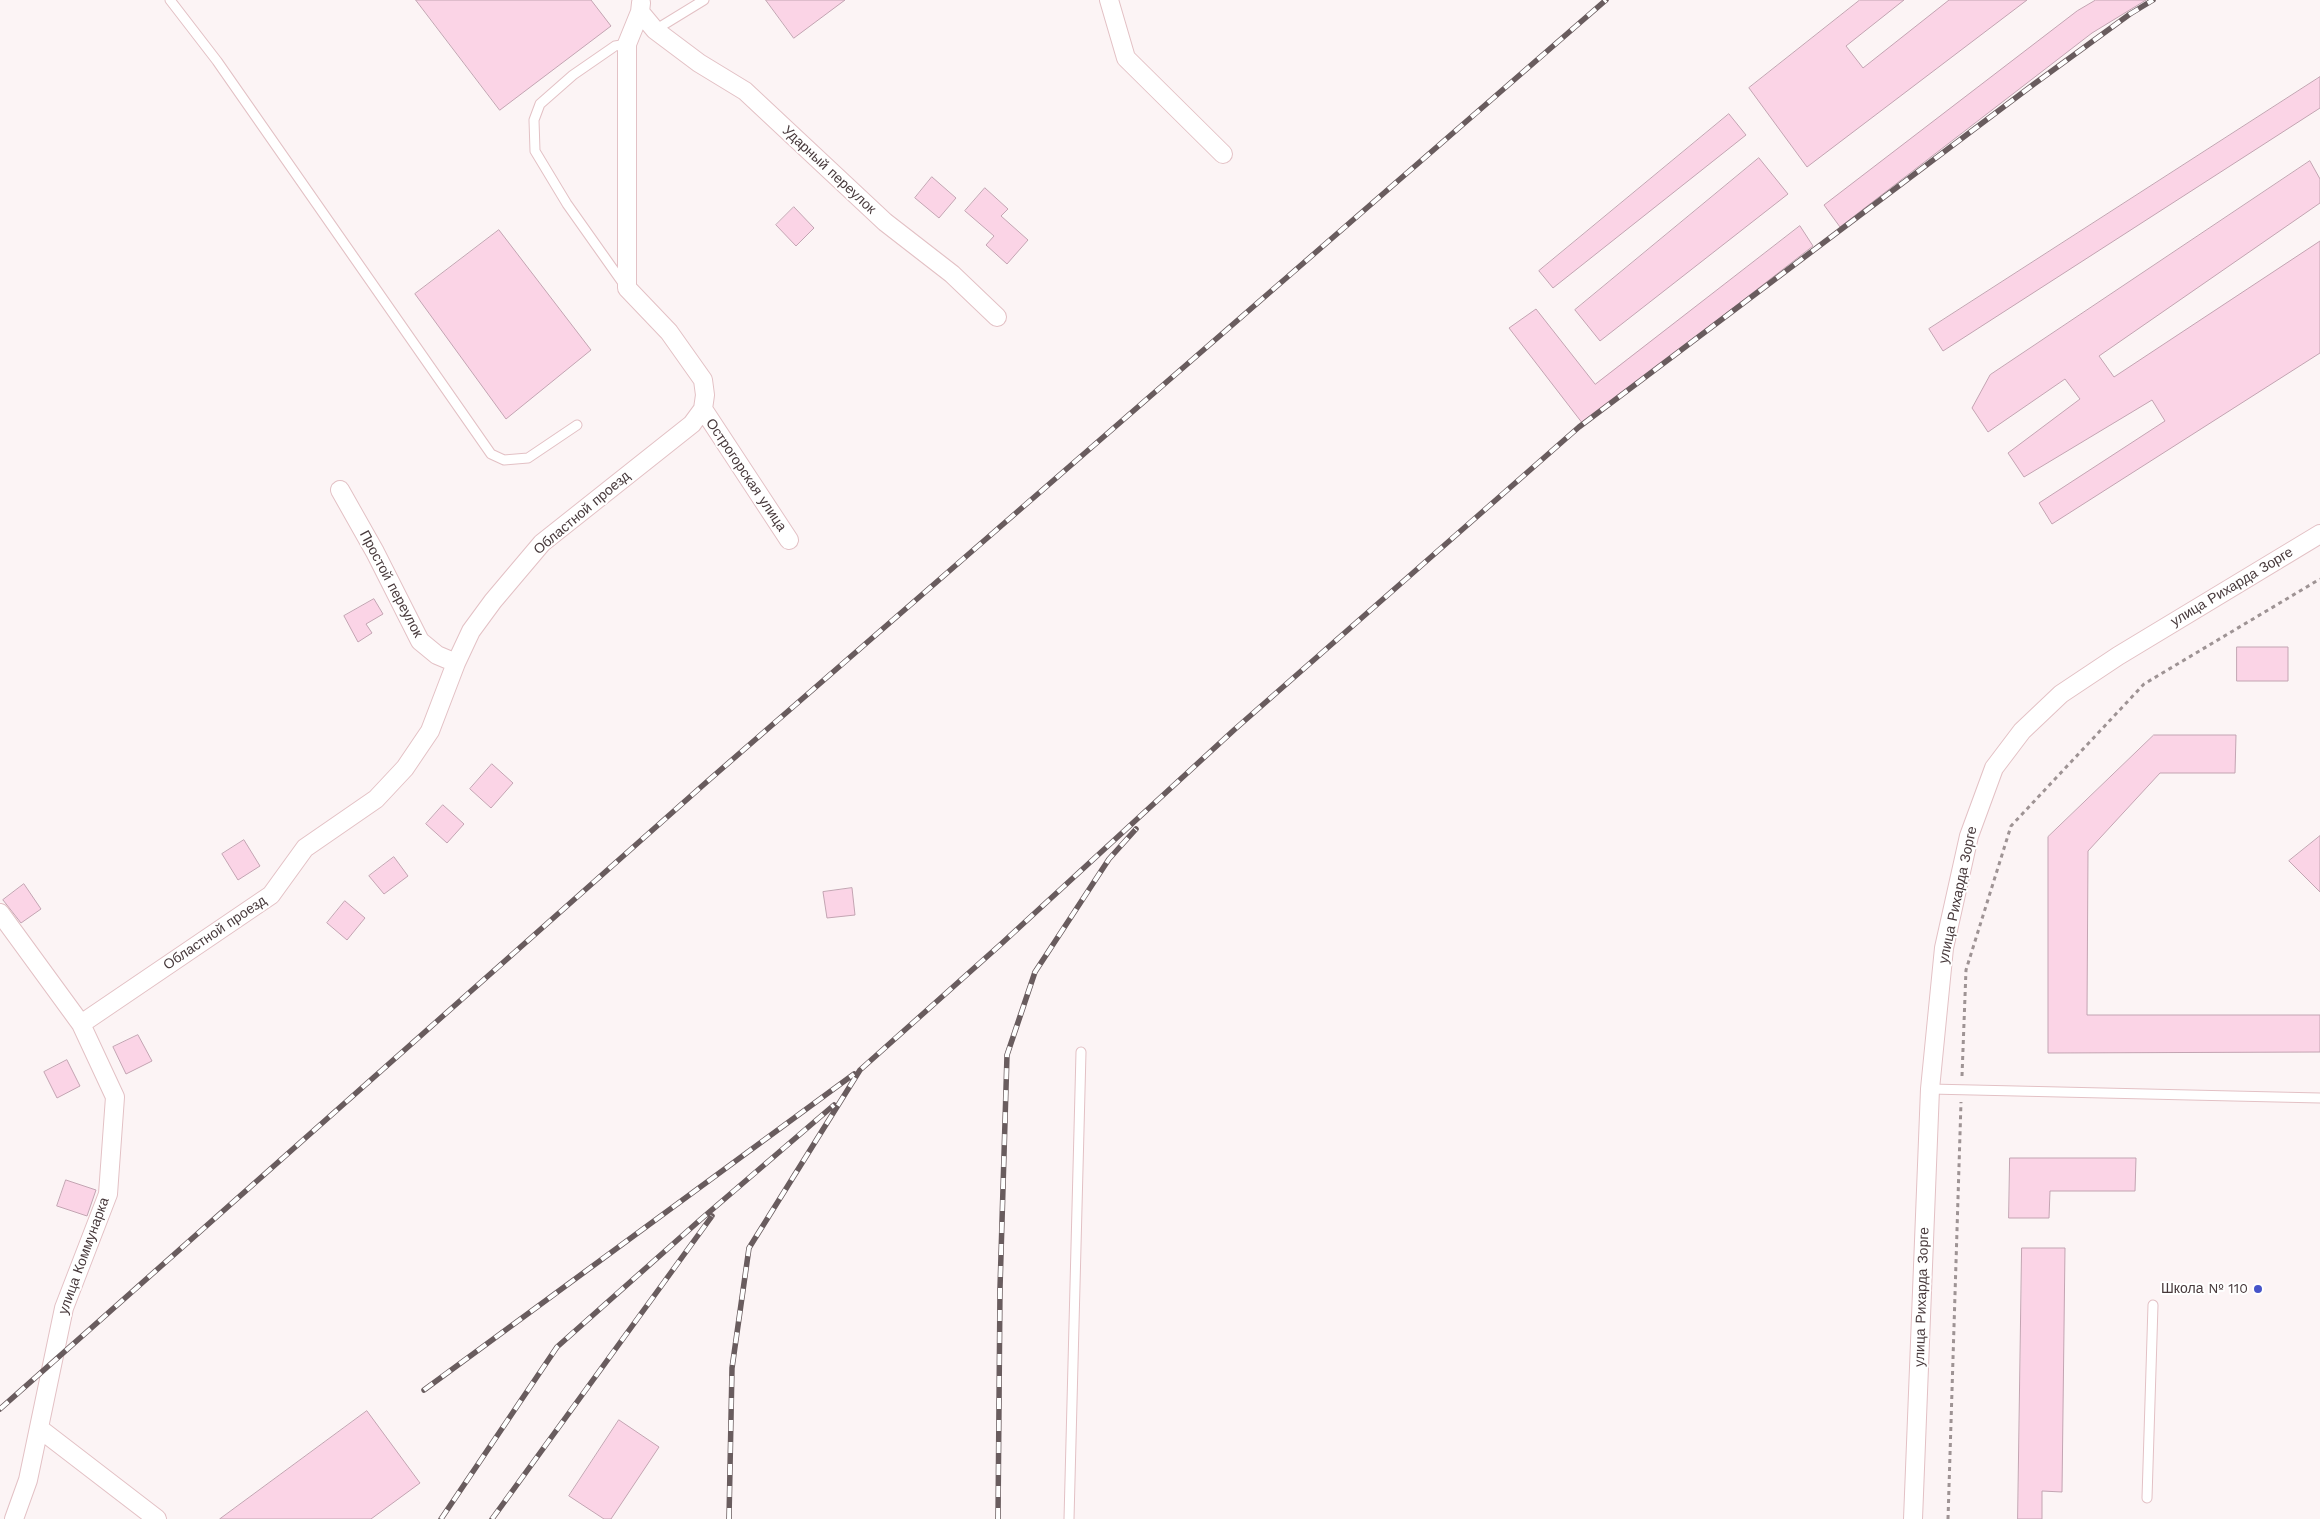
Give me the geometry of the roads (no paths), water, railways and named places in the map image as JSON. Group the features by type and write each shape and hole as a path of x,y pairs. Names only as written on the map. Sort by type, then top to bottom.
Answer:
{"street":[{"path":"1109,0 1126,58 1224,154"},
{"name":"Ударный переулок","path":"640,6 655,30 699,63 744,91 885,222 952,274 997,317"},
{"path":"640,6 627,44 627,288 669,332 703,380 705,395 703,410"},
{"name":"Острогорская улица","path":"703,410 789,540"},
{"name":"Областной проезд","path":"81,1024 271,895 306,848 376,799 405,768 430,731 456,663 472,631 493,601 542,543 692,424 703,410"},
{"name":"Простой переулок","path":"340,490 375,552 420,641 437,656 456,663"},
{"name":"улица Рихарда Зорге","path":"1913,1519 1930,1089 1944,948 1969,836 1994,768 2022,731 2061,694 2142,641 2320,534"},
{"name":"улица Коммунарка","path":"0,913 81,1024 114,1097 108,1194 64,1308 40,1429"},
{"path":"14,1519 28,1480 40,1429 157,1519"}],"lane":[{"path":"170,0 217,61 491,454 504,460 528,458 577,425"},
{"path":"655,30 704,0"},
{"path":"627,44 615,46 573,75 540,104 534,120 535,151 567,204 627,288"},
{"path":"1069,1519 1081,1052"},
{"path":"1930,1089 2320,1098"},
{"path":"2147,1498 2153,1305"}],"railway":[{"path":"0,1409 710,779 1606,0"},
{"path":"729,1519 732,1368 749,1248 860,1070 1000,945 1234,730 1579,427 2034,84 2130,14 2153,0"},
{"path":"998,1519 1000,1288 1007,1055 1035,972 1109,859 1136,829"},
{"path":"424,1390 854,1074"},
{"path":"441,1519 557,1347 700,1220 834,1105"},
{"path":"492,1519 712,1216"}],"place":[{"name":"Школа № 110","path":"2258,1289"}]}
